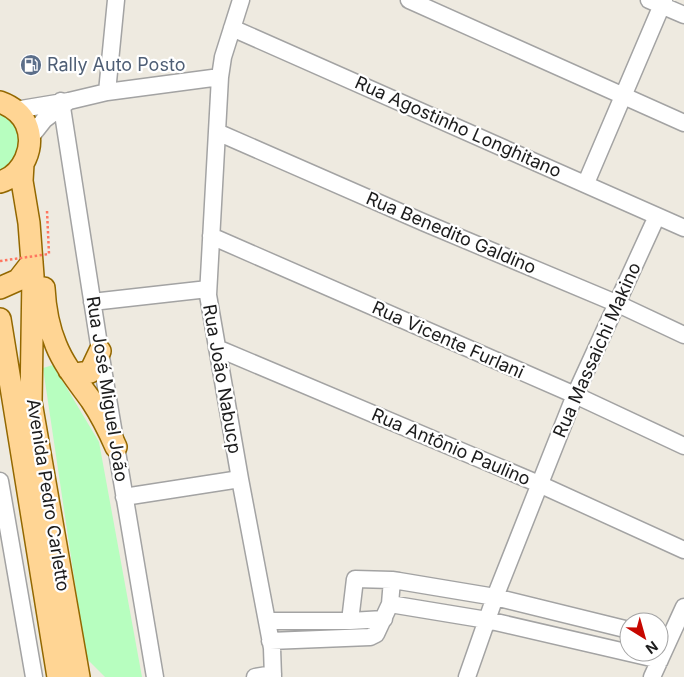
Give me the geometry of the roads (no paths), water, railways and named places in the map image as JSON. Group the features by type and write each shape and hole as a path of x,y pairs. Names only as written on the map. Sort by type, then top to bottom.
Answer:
{"main road":[{"path":"4,100 26,124 29,139"},
{"name":"Avenida Pedro Carletto","path":"29,139 28,153 23,164 22,182 32,262 31,402 80,673"},
{"path":"0,182 16,173 23,164"},
{"path":"30,235 43,279 46,313 56,346 69,370 106,424 116,447"},
{"path":"0,288 18,280 32,262"},
{"name":"Avenida Pedro Carletto","path":"0,319 58,677"},
{"path":"69,370 76,374 90,372 100,351"}],"street":[{"path":"107,92 116,0"},
{"name":"Rua João Nabucp","path":"241,0 223,57 220,78 208,289 240,479 267,621 273,676"},
{"path":"409,0 684,123"},
{"path":"586,183 658,2 684,15"},
{"name":"Rua Agostinho Longhitano","path":"232,28 684,228"},
{"path":"4,100 64,103 107,92 220,78"},
{"path":"29,139 44,120 64,103"},
{"name":"Rua José Miguel João","path":"64,103 92,302 155,677"},
{"name":"Rua Benedito Galdino","path":"217,132 425,223 618,304 684,335"},
{"name":"Rua Massaichi Makino","path":"468,677 495,597 575,395 657,216"},
{"name":"Rua Vicente Furlani","path":"211,236 575,395 684,446"},
{"path":"92,302 208,289"},
{"name":"Rua Antônio Paulino","path":"217,348 539,484 684,550"},
{"path":"124,497 240,479"},
{"path":"0,482 34,677"},
{"path":"350,621 355,578 392,580 495,597 619,628"},
{"path":"270,641 370,637 376,634 387,611 392,580"},
{"path":"669,630 684,607"},
{"path":"267,621 350,621 387,611 487,620 619,651"},
{"path":"554,636 558,612"},
{"path":"600,647 608,625"},
{"path":"652,677 659,662"},
{"path":"255,677 273,676"}],"place":[{"name":"Rally Auto Posto","path":"31,65"}]}
